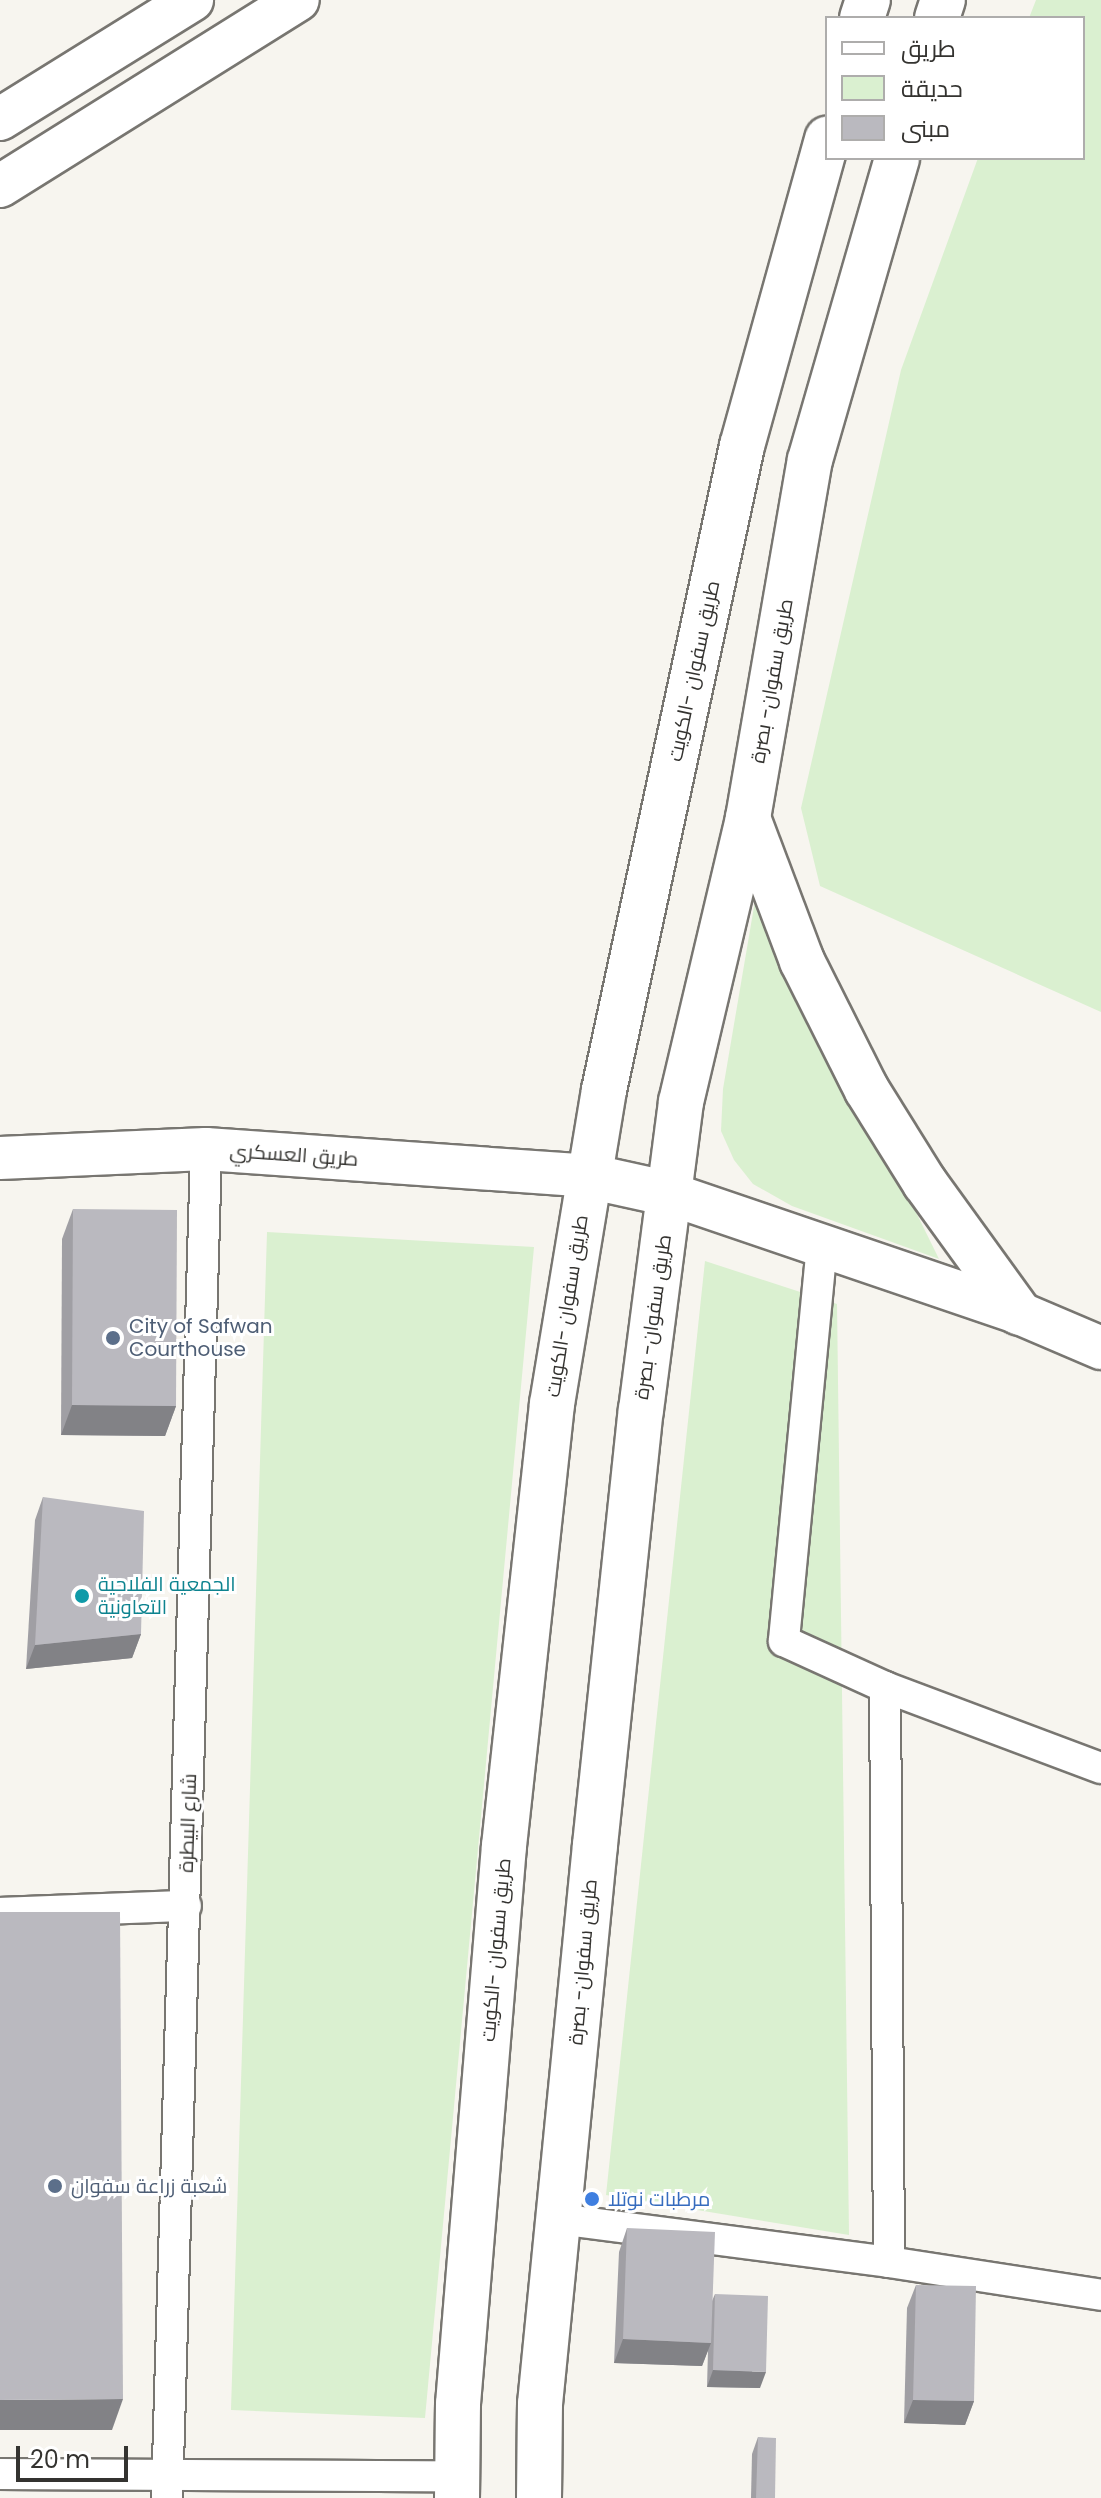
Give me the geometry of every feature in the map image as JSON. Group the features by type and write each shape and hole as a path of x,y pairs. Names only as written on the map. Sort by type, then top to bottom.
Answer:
{"highway":[{"name":"طريق سفوان -الكويت","path":"457,2487 458,2404 504,1846 552,1404 588,1176 742,446 825,146"},
{"name":"طريق سفوان- بصرة","path":"539,2498 540,2404 641,1410 681,1102 748,818 810,460 896,160"},
{"path":"748,818 802,961 867,1090 925,1183 1019,1313"},
{"path":"588,1176 670,1194"}],"main road":[{"path":"0,119 192,0"},
{"path":"0,186 298,0"},
{"name":"طريق العسكري","path":"0,1158 206,1149 588,1176"},
{"path":"670,1194 1019,1313 1101,1348"}],"street":[{"name":"شارع البيطرة","path":"169,2486 206,1149"},
{"path":"822,1245 784,1641 885,1687 1101,1768"},
{"path":"885,1687 889,2262"},
{"path":"0,1913 186,1906"},
{"path":"559,2219 889,2262 1101,2295"},
{"path":"0,2474 169,2486 457,2487"}],"green space":[{"path":"1036,0 1101,0 1101,1012 820,886 801,808 901,370 977,160 1085,160 1085,16 1030,16"},
{"path":"757,889 939,1259 792,1206 753,1184 734,1160 721,1131 723,1089"},
{"path":"267,1232 534,1247 425,2418 231,2410"},
{"path":"705,1261 837,1304 849,2235 606,2195"}],"building":[{"name":"City of Safwan Courthouse","path":"73,1209 177,1210 176,1406 72,1405"},
{"name":"الجمعية الفلاحية التعاونية","path":"43,1497 144,1511 141,1634 35,1645"},
{"name":"شعبة زراعة سفوان","path":"0,1912 120,1912 123,2399 0,2400"},
{"path":"627,2228 715,2232 711,2343 623,2339"},
{"path":"916,2285 976,2286 974,2401 913,2400"},
{"path":"715,2294 768,2296 766,2372 713,2370"},
{"path":"758,2437 776,2438 775,2498 756,2498"}],"place":[{"name":"City of Safwan Courthouse","path":"113,1338"},
{"name":"الجمعية الفلاحية التعاونية","path":"82,1596"},
{"name":"شعبة زراعة سفوان","path":"55,2186"},
{"name":"مرطبات نوتلا","path":"592,2199"}]}
